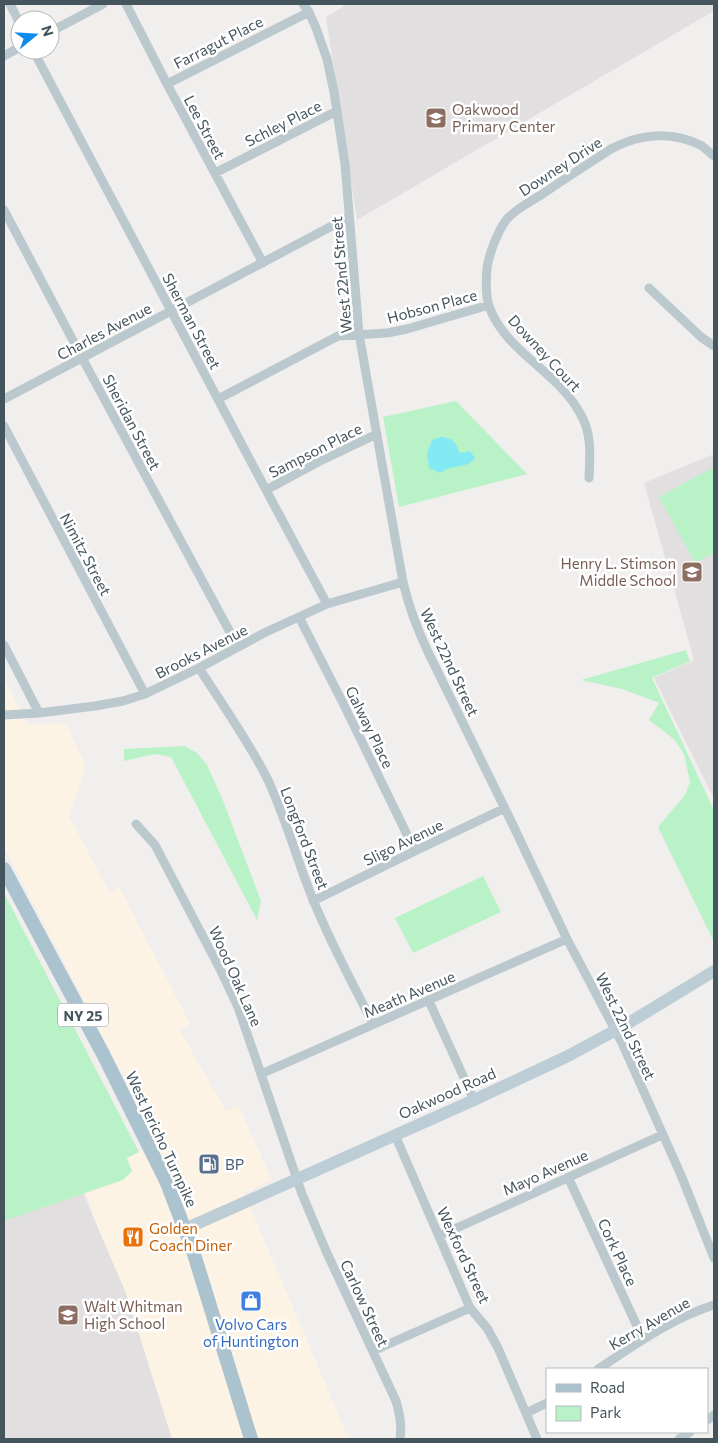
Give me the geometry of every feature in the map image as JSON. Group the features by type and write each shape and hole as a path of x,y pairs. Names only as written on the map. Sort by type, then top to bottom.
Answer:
{"main road":[{"name":"West Jericho Turnpike","path":"4,870 103,1054 167,1183 185,1229 251,1439"},
{"name":"Oakwood Road","path":"185,1229 568,1056 616,1030 714,971"}],"street":[{"path":"60,27 103,4"},
{"name":"Lee Street","path":"126,4 263,262"},
{"name":"West 22nd Street","path":"303,4 316,28 327,59 338,111 345,164 359,334 403,582 417,628 568,940 616,1030 680,1175 714,1258"},
{"name":"Farragut Place","path":"167,84 309,12"},
{"name":"Sherman Street","path":"38,60 327,604"},
{"name":"Schley Place","path":"215,174 338,111"},
{"name":"Downey Drive","path":"488,305 486,284 488,260 495,241 506,220 529,202 611,149 625,142 646,136 669,136 687,140 702,146 714,156"},
{"name":"Sheridan Street","path":"4,210 238,647"},
{"name":"Charles Avenue","path":"4,399 349,217"},
{"path":"650,288 714,346"},
{"name":"Hobson Place","path":"218,399 338,336 388,333 488,305"},
{"name":"Downey Court","path":"488,305 498,325 569,396 582,415 588,434 590,450 589,478"},
{"name":"Nimitz Street","path":"4,426 145,694"},
{"name":"Sampson Place","path":"266,490 320,460 376,434"},
{"name":"Brooks Avenue","path":"4,715 95,706 145,694 327,604 403,582"},
{"name":"Galway Place","path":"299,617 415,851"},
{"path":"4,645 39,713"},
{"name":"Longford Street","path":"198,668 244,737 267,778 280,807 313,901 373,1024"},
{"name":"Sligo Avenue","path":"313,901 505,808"},
{"name":"Wood Oak Lane","path":"136,824 155,845 238,1007 297,1179"},
{"name":"Meath Avenue","path":"261,1074 568,940"},
{"path":"429,1001 474,1100"},
{"name":"Wexford Street","path":"395,1135 470,1308 487,1328 498,1348 537,1439"},
{"name":"Mayo Avenue","path":"439,1236 662,1135"},
{"name":"Cork Place","path":"568,1176 643,1339"},
{"name":"Carlow Street","path":"297,1179 326,1251 396,1402 400,1416 400,1439"},
{"name":"Kerry Avenue","path":"600,1368 643,1339 681,1318 714,1305"},
{"path":"373,1351 470,1308"},
{"path":"526,1413 546,1403"}],"shaded area":[{"name":"Oakwood Primary Center","path":"347,4 714,4 714,11 357,220 326,17"},
{"name":"Henry L. Stimson Middle School","path":"714,454 714,799 654,678 694,660 644,483"},
{"path":"4,678 28,725 66,724 86,766 69,817 111,894 119,887 190,1024 179,1029 226,1111 238,1105 272,1180 244,1193 349,1439 167,1439 82,1180 159,1144 4,847"},
{"name":"Walt Whitman High School","path":"83,1193 126,1293 172,1439 4,1439 4,1221"}],"green space":[{"path":"456,401 527,474 399,507 383,417"},
{"path":"714,467 714,553 695,563 659,497"},
{"path":"686,650 690,661 652,678 714,810 714,942 658,827 685,795 690,782 684,754 675,740 649,720 659,703 622,689 581,680"},
{"path":"185,746 197,753 207,765 222,798 261,901 257,920 171,757 155,754 124,761 124,749"},
{"path":"483,876 501,912 413,953 395,918"},
{"path":"4,893 139,1152 127,1158 132,1171 123,1180 4,1221"}],"water":[{"path":"441,437 453,441 460,453 470,451 475,458 466,465 447,469 440,473 429,468 427,453 432,440"}],"place":[{"name":"Oakwood Primary Center","path":"436,118"},
{"name":"Henry L. Stimson Middle School","path":"692,572"},
{"name":"BP","path":"209,1164"},
{"name":"Golden Coach Diner","path":"133,1237"},
{"name":"Volvo Cars of Huntington","path":"251,1301"},
{"name":"Walt Whitman High School","path":"68,1315"}]}
